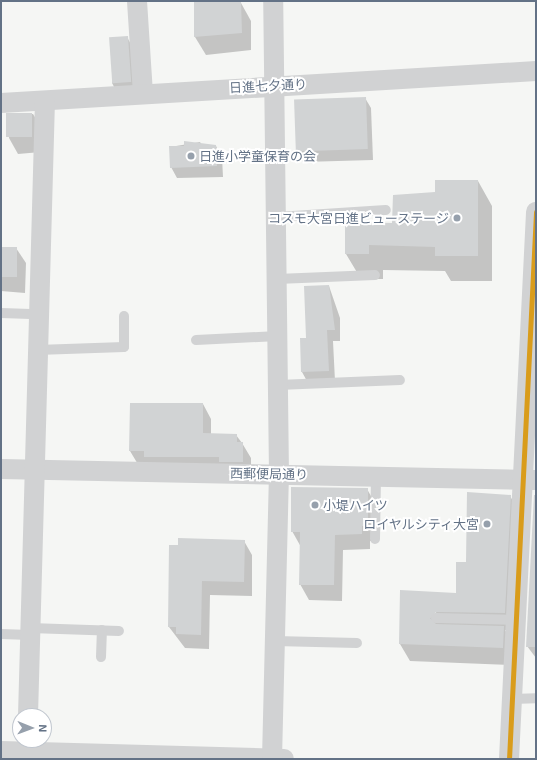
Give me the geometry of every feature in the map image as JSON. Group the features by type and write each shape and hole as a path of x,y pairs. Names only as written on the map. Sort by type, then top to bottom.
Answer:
{"street":[{"path":"137,1 143,94"},
{"path":"272,759 279,475 273,1"},
{"name":"日進七夕通り","path":"1,103 275,85 536,71"},
{"path":"28,708 36,470 37,350 45,101"},
{"path":"510,759 516,620 529,480 536,212"},
{"name":"西郵便局通り","path":"1,469 529,480"},
{"path":"1,751 27,750 284,759"}],"lane":[{"path":"276,216 386,210"},
{"path":"277,279 375,274"},
{"path":"1,313 38,314"},
{"path":"37,350 124,346 124,316"},
{"path":"196,340 278,336"},
{"path":"278,385 400,380"},
{"path":"375,539 376,477"},
{"path":"436,618 516,620"},
{"path":"101,657 102,630"},
{"path":"1,634 30,631 119,631"},
{"path":"276,641 357,644"},
{"path":"512,699 536,698"}],"building":[{"path":"194,1 241,2 242,33 194,37"},
{"path":"128,36 131,82 112,83 109,37"},
{"path":"366,97 368,149 296,151 294,100"},
{"path":"6,113 32,113 32,137 6,137"},
{"path":"184,141 216,145 217,166 170,168 169,146 184,146"},
{"path":"435,180 478,180 478,256 435,256 435,247 369,245 369,254 345,254 345,222 392,223 393,195 435,192"},
{"path":"1,247 17,247 17,277 1,277"},
{"path":"329,285 335,330 327,330 329,371 301,372 300,338 306,338 304,286"},
{"path":"130,403 203,403 203,433 237,434 237,442 243,442 243,462 219,462 219,457 144,457 144,451 129,451"},
{"path":"291,487 368,488 368,526 362,526 362,534 335,535 334,585 299,585 300,532 291,532"},
{"path":"467,492 511,495 505,613 436,612 430,618 436,624 504,626 503,648 399,644 400,590 456,593 456,562 466,562"},
{"path":"534,495 536,495 536,647 526,647"},
{"path":"178,538 245,540 244,582 202,581 201,635 176,634 176,627 168,627 169,545 178,545"}],"transit line":[{"path":"509,759 536,212"}],"place":[{"name":"日進小学童保育の会","path":"191,156"},
{"name":"コスモ大宮日進ビューステージ","path":"457,218"},
{"name":"小堤ハイツ","path":"315,505"},
{"name":"ロイヤルシティ大宮","path":"487,524"}]}
